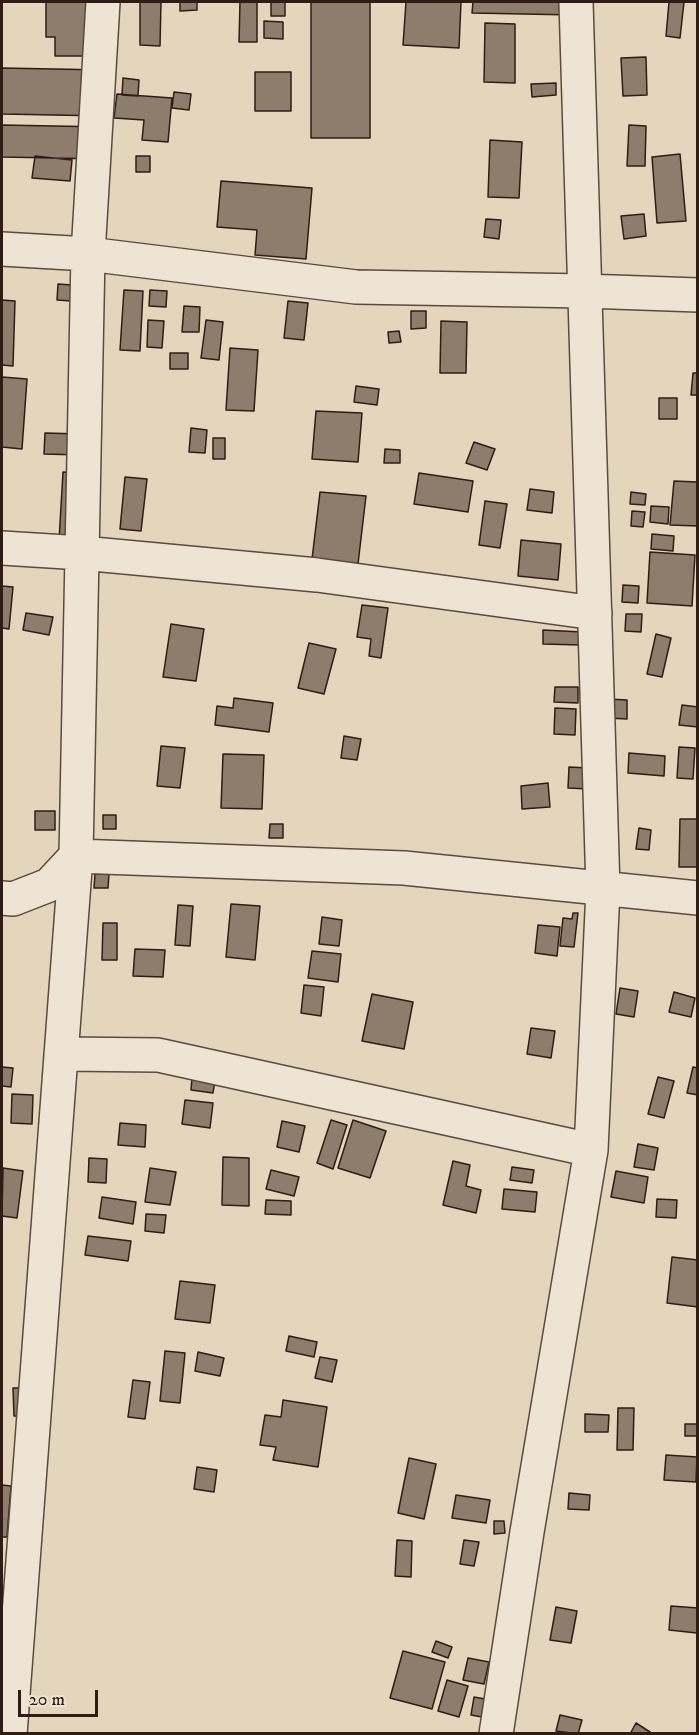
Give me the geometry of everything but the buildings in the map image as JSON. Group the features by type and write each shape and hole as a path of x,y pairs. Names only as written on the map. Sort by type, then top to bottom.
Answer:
{"street":[{"path":"7,1730 76,856 88,254 102,2"},
{"path":"496,1734 527,1532 591,1150 603,889 576,2"},
{"path":"2,249 88,254 356,287 698,295"},
{"path":"2,549 82,553 317,575 595,613"},
{"path":"2,898 13,899 49,885 76,856 404,868 698,898"},
{"path":"61,1054 158,1055 591,1150"}]}
